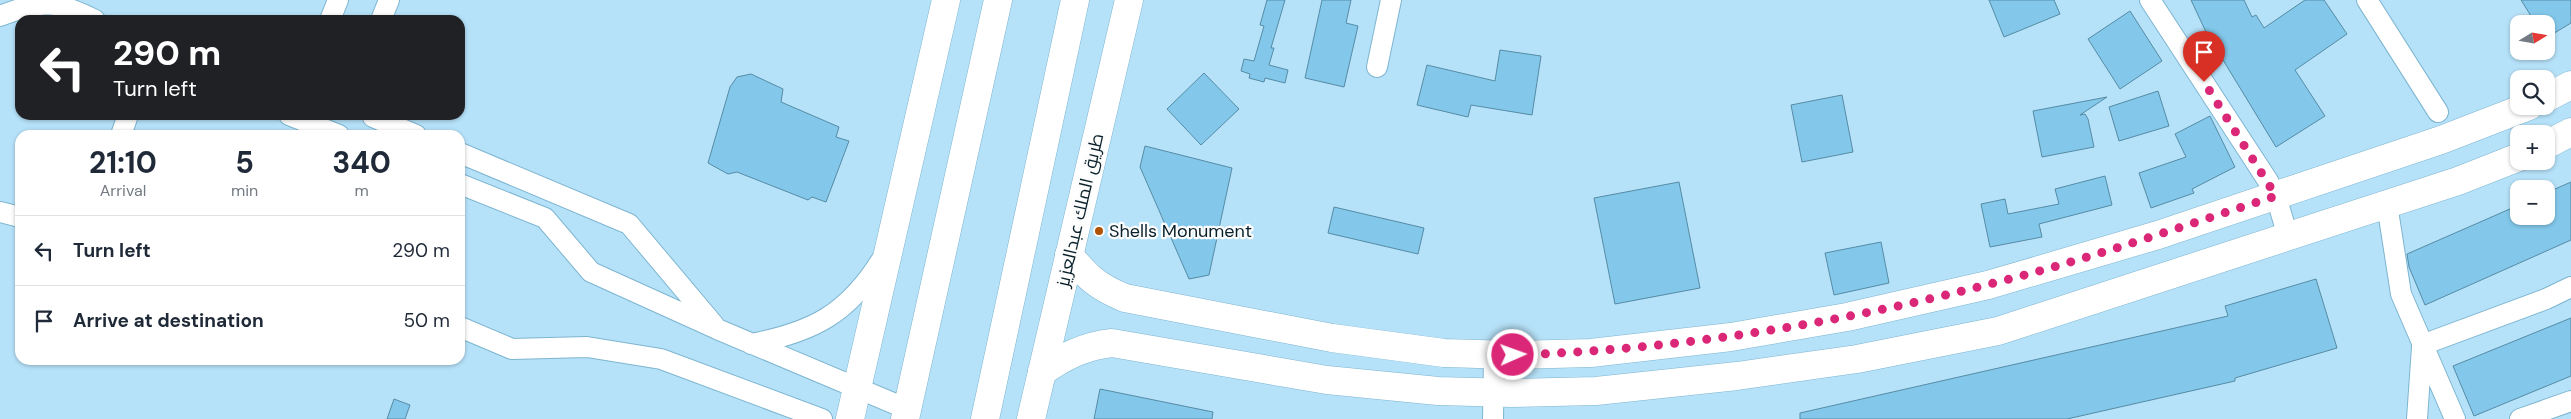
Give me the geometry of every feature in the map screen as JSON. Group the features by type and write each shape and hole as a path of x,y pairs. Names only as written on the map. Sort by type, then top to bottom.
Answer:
{"main road":[{"path":"850,419 946,0"},
{"path":"906,414 998,0"},
{"path":"985,419 1075,0"},
{"name":"طريق الملك عبدالعزيز","path":"1031,419 1129,0"},
{"path":"2555,93 2571,85"},
{"path":"1069,255 1084,274 1102,289 1125,298 1332,338 1444,353 1494,355 1590,353 1731,337 1847,318 1988,285 2158,235 2441,140 2510,113"},
{"path":"2555,140 2571,132"},
{"path":"1042,372 1058,360 1078,350 1094,345 1112,343 1328,380 1438,391 1596,390 1737,376 1857,359 1998,331 2387,204 2510,160"}],"street":[{"path":"0,16 26,3 55,0 77,8 88,15"},
{"path":"332,15 338,0"},
{"path":"383,15 389,0"},
{"path":"1377,67 1391,0"},
{"path":"2150,0 2276,196 2288,237"},
{"path":"2367,0 2438,112"},
{"path":"301,120 326,130"},
{"path":"380,120 404,130"},
{"path":"465,155 629,224 717,329"},
{"path":"465,186 545,218 591,272 857,389 906,414"},
{"path":"2387,204 2401,294 2455,419"},
{"path":"0,212 15,216"},
{"path":"751,344 806,330 829,318 855,295 873,274 890,247"},
{"path":"2422,345 2546,299 2571,287"},
{"path":"465,329 512,349 587,347 661,359 746,389 822,419"},
{"path":"2417,419 2422,345"},
{"path":"1493,419 1494,355"},
{"path":"746,389 778,419"},
{"path":"2520,419 2571,401"}],"building":[{"path":"1267,0 1285,0 1271,48 1274,48 1269,65 1288,70 1285,83 1265,78 1264,82 1249,78 1250,74 1241,71 1244,59 1254,61 1264,26 1260,25"},
{"path":"1322,0 1351,0 1346,23 1358,26 1344,87 1305,78"},
{"path":"1989,0 2054,0 2060,14 2004,37"},
{"path":"2191,0 2244,0 2252,17 2256,15 2264,28 2305,0 2324,0 2347,34 2295,70 2325,116 2276,147 2206,32"},
{"path":"2521,0 2571,0 2571,23 2555,33 2555,15 2530,15"},
{"path":"2130,11 2162,61 2120,89 2088,39"},
{"path":"1500,50 1541,56 1532,115 1471,105 1468,117 1417,105 1427,65 1495,81"},
{"path":"1204,73 1239,109 1201,145 1167,109"},
{"path":"751,74 783,89 781,102 839,127 836,137 849,141 826,202 812,197 808,200 737,172 728,174 708,163 730,87 737,77"},
{"path":"2158,91 2169,126 2119,141 2109,107"},
{"path":"1842,95 1853,152 1802,162 1791,105"},
{"path":"2107,97 2080,115 2085,114 2088,119 2094,147 2042,157 2033,111"},
{"path":"2210,116 2235,167 2192,189 2194,193 2151,208 2139,173 2186,157 2175,134"},
{"path":"1145,146 1232,168 1209,275 1189,279 1140,167"},
{"path":"2105,176 2112,205 2039,224 2042,237 1990,247 1981,204 2005,199 2008,214 2059,204 2055,189"},
{"path":"1679,182 1700,288 1615,304 1594,198"},
{"path":"2571,182 2571,240 2425,305 2409,267 2407,254 2510,209 2510,225 2555,225 2555,189"},
{"path":"1334,207 1424,228 1418,254 1328,233"},
{"path":"1881,242 1889,283 1834,295 1825,253"},
{"path":"2316,279 2337,348 2235,378 2235,381 2067,419 1800,419 1800,413 2228,316 2225,306"},
{"path":"2571,318 2571,376 2474,416 2453,366"},
{"path":"1100,389 1213,412 1212,419 1094,419"},
{"path":"394,399 410,405 405,419 387,419"}],"place":[{"name":"Shells Monument","path":"1099,231"}],"route":[{"path":"1513,355 1590,353 1731,337 1847,318 1988,285 2158,235 2276,196 2204,82"}]}
